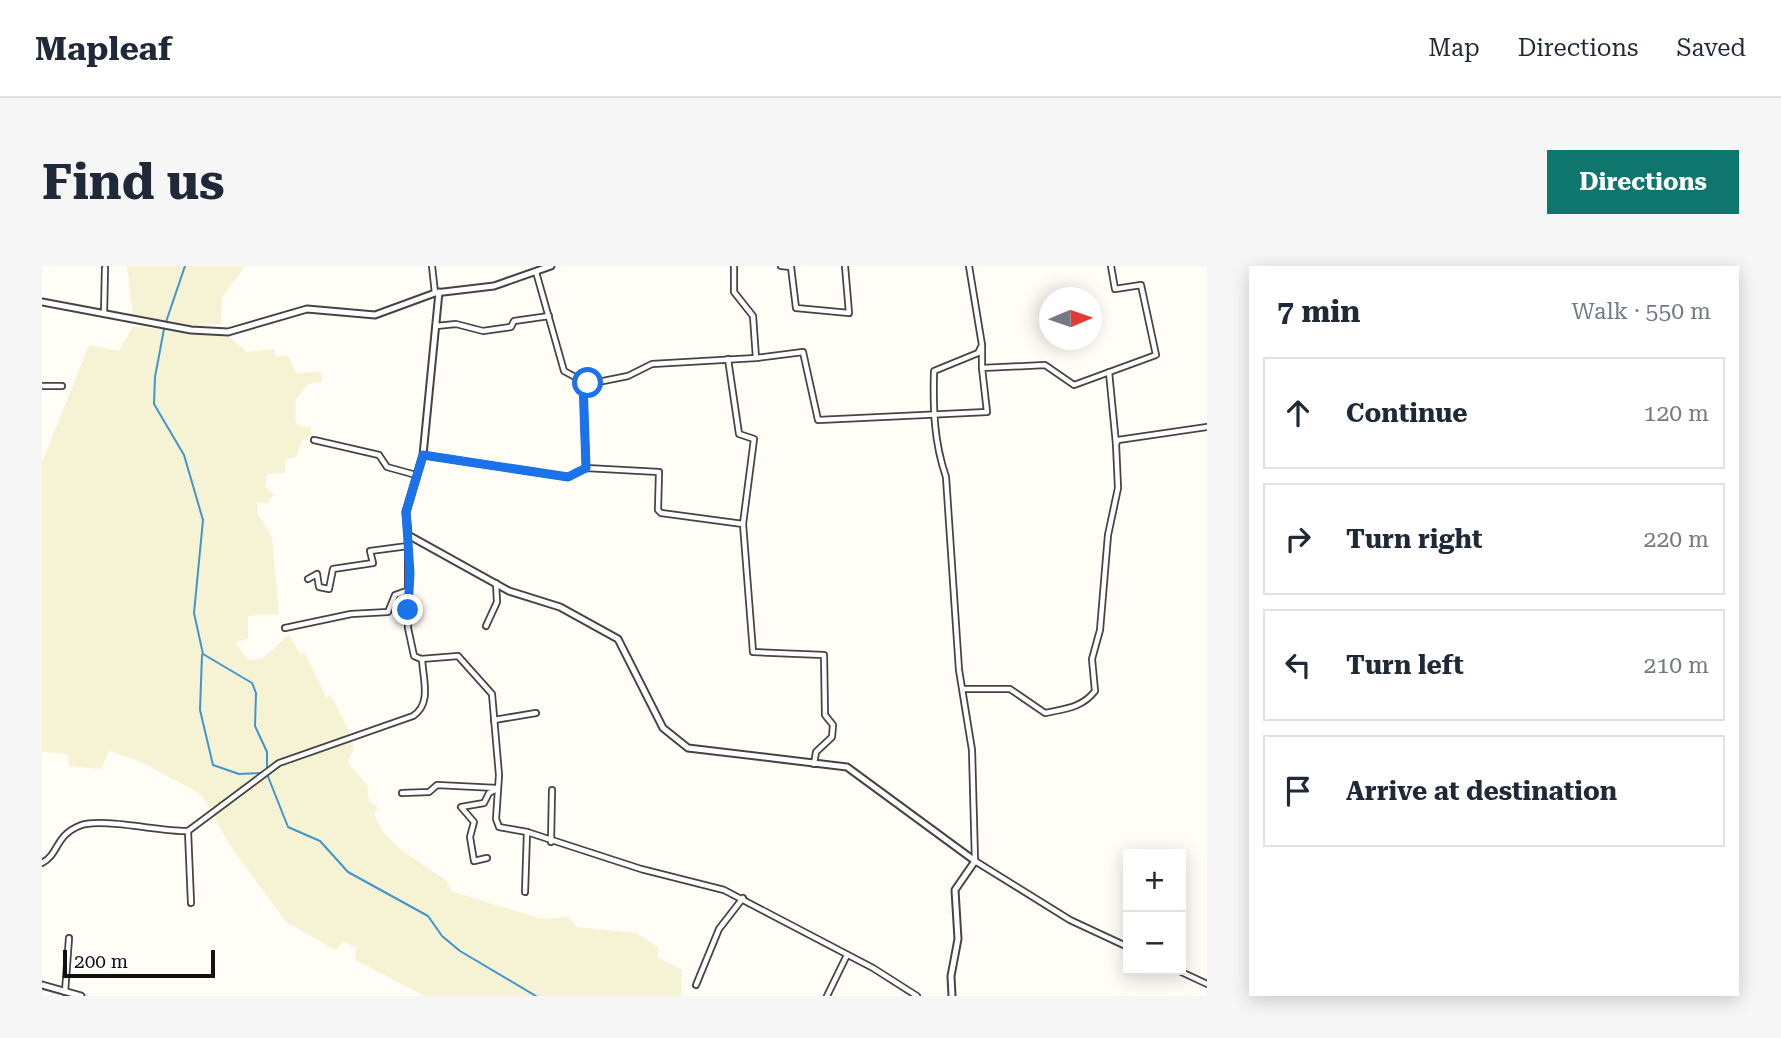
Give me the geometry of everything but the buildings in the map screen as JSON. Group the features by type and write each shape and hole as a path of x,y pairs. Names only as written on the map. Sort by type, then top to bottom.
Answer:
{"street":[{"path":"432,266 437,293 436,326 423,455 406,512 410,647 414,656 422,659 458,656 491,691 498,788 497,824 499,827 527,832 551,842 743,898 779,921 847,955 917,996"},
{"path":"42,302 191,330 228,332 307,310 375,315 437,293 494,286 551,266"},
{"path":"734,266 734,292 753,316 756,358"},
{"path":"781,266 791,267 796,309 849,313 845,266"},
{"path":"536,272 564,371 583,381 588,383 628,376 652,364 756,358 803,352 818,420 988,412 982,345 969,266"},
{"path":"982,368 1045,365 1074,384 1156,355 1141,285 1115,289 1111,266"},
{"path":"104,314 105,268"},
{"path":"436,326 456,324 483,331 512,327 514,321 549,316"},
{"path":"952,996 951,976 958,939 955,890 975,861 972,750 959,670 946,477 937,453 933,413 934,371 978,352 982,345"},
{"path":"728,359 739,434 754,439 743,524 753,652 824,654 825,715 833,725 832,737 816,752 814,764"},
{"path":"963,689 1010,690 1045,713 1076,707 1095,691 1092,659 1100,630 1108,535 1118,488 1108,372"},
{"path":"583,381 586,468"},
{"path":"42,386 62,386"},
{"path":"1116,444 1118,440 1133,436 1207,427"},
{"path":"314,440 379,456 387,467 416,475"},
{"path":"423,455 568,477 586,468 659,472 658,510 661,513 743,524"},
{"path":"408,535 496,583 560,607 618,639 663,728 688,748 847,768 975,861 1070,920 1123,945"},
{"path":"308,579 317,574 318,587 329,589 333,569 373,563 370,551 408,545"},
{"path":"486,626 497,602 496,583"},
{"path":"285,628 351,614 388,612 395,595 409,590"},
{"path":"42,863 50,858 59,838 81,824 188,831 279,763 361,732 382,728 422,711 425,703 422,659"},
{"path":"494,720 536,713"},
{"path":"402,793 429,792 438,785 498,788"},
{"path":"487,858 474,861 470,837 474,822 461,807 484,803 489,793 498,788"},
{"path":"551,842 552,790"},
{"path":"188,831 191,903"},
{"path":"525,892 527,832"},
{"path":"696,985 719,929 743,898"},
{"path":"65,992 69,938"},
{"path":"827,996 847,955"},
{"path":"1186,974 1207,984"},
{"path":"42,985 81,996"}],"shaded area":[{"path":"127,266 245,266 222,297 221,324 197,326 133,315"},
{"path":"133,326 229,337 247,352 274,349 276,357 288,355 296,373 321,372 322,382 308,384 296,399 295,422 302,427 311,427 311,434 301,442 297,457 286,459 285,473 267,474 265,487 274,495 267,503 257,503 258,514 272,537 279,614 248,616 248,639 235,642 248,660 263,658 289,634 300,654 305,653 326,697 331,695 350,733 354,747 348,763 367,785 369,802 378,807 374,814 383,832 400,849 447,881 451,891 542,919 568,917 577,927 636,933 658,947 658,957 682,970 681,996 425,996 355,960 356,948 343,941 336,950 287,923 231,847 201,794 141,762 109,751 101,769 69,766 68,754 42,752 42,462 89,345 119,351"}],"waterway":[{"path":"166,322 185,266"},
{"path":"164,329 155,377 154,404 184,455 203,520 194,613 203,654 252,683 256,693 255,726 267,752 267,769"},
{"path":"202,655 200,710 213,765 239,774 262,773"},
{"path":"267,774 288,827 320,841 348,872 428,916 442,936 460,951 536,996"}],"route":[{"path":"408,610 410,573 406,512 408,494 423,455 568,477 586,468 583,381 588,383"}]}
